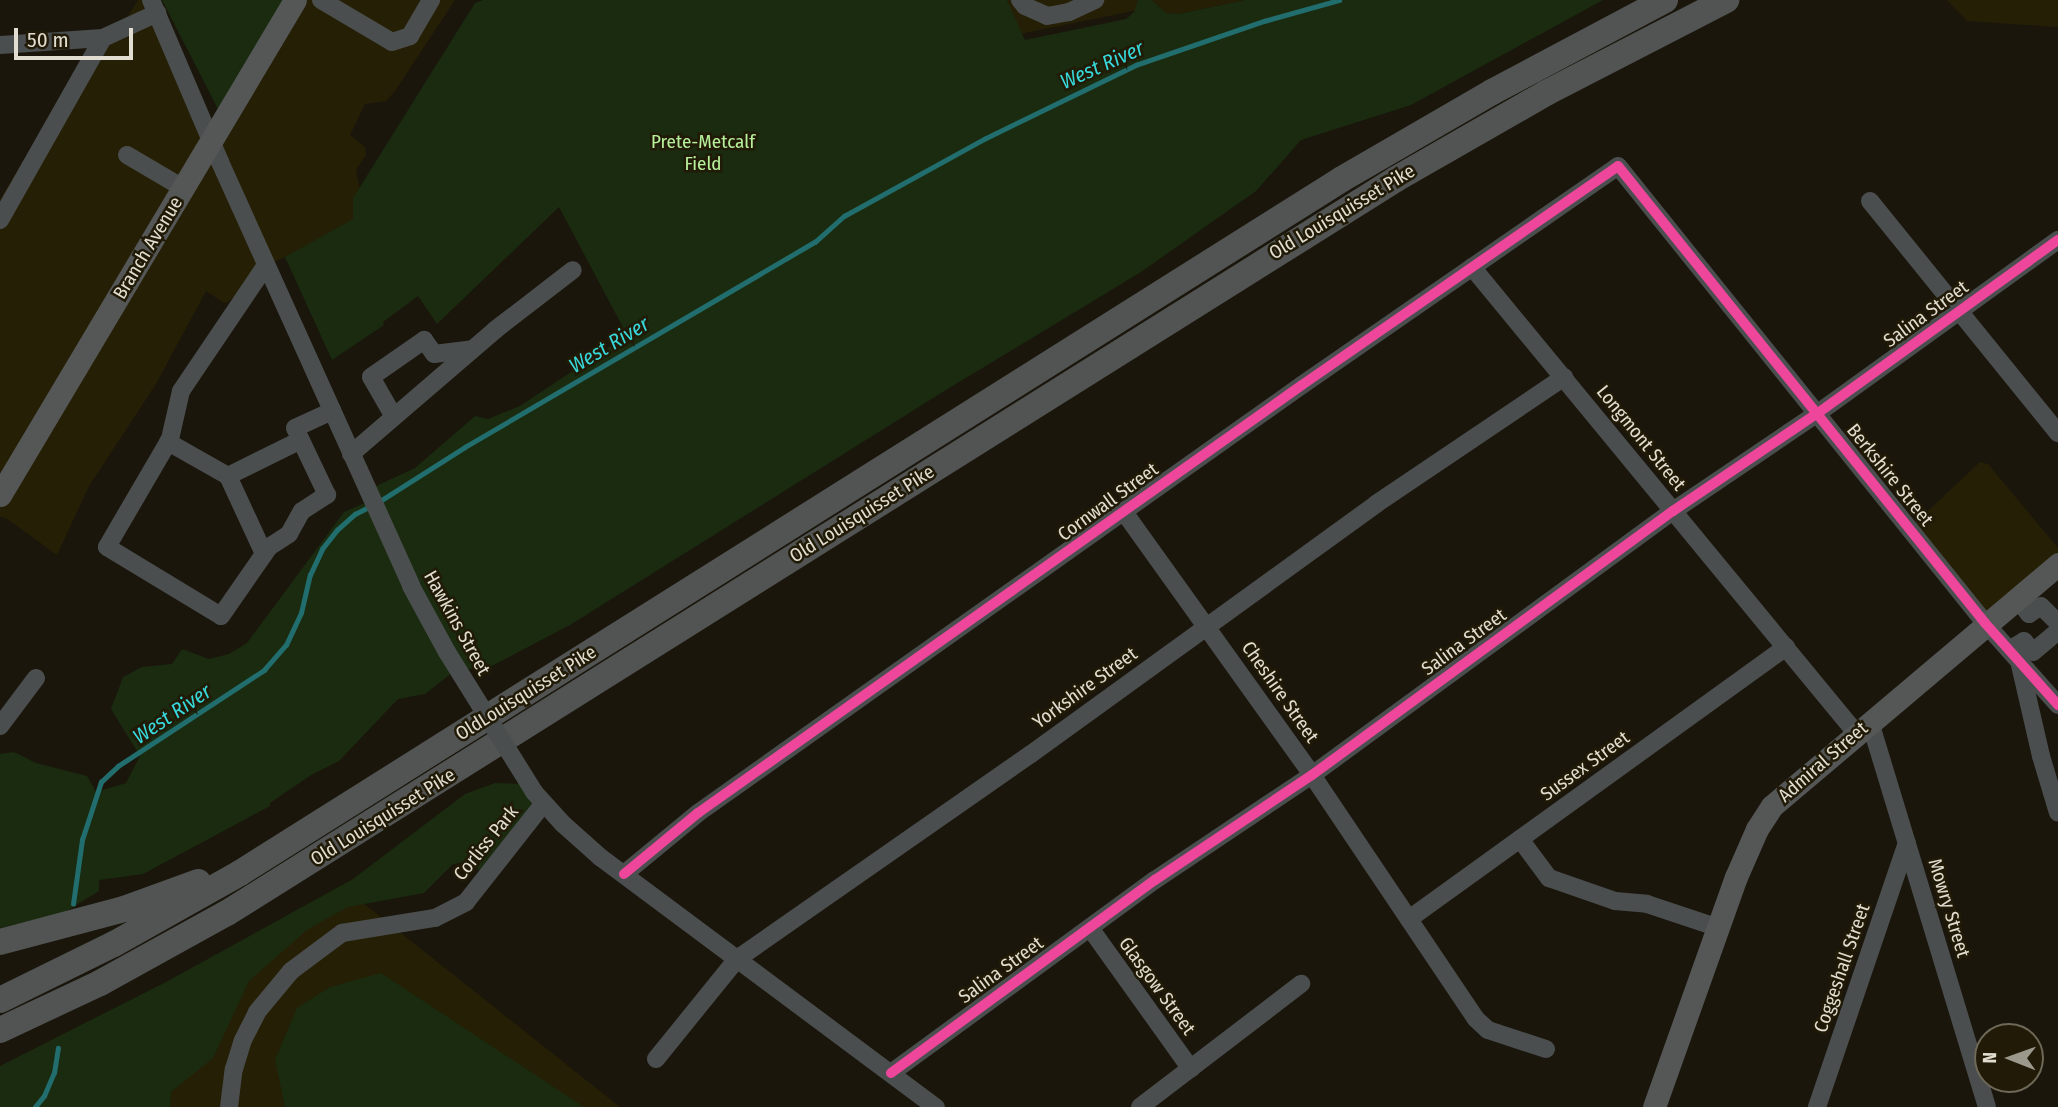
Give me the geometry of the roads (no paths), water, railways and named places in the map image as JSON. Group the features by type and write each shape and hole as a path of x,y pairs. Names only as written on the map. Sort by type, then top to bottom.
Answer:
{"highway":[{"name":"Old Louisquisset Pike","path":"782,532 1391,149 1542,64 1665,0"},
{"name":"Old Louisquisset Pike","path":"0,1030 100,983 276,884 1396,179 1546,93 1726,0"},
{"name":"OldLouisquisset Pike","path":"271,854 782,532"},
{"path":"0,942 124,909 271,854"},
{"path":"0,1000 114,944 271,854"},
{"path":"0,1042 100,983"}],"main road":[{"name":"Branch Avenue","path":"0,495 295,0"},
{"name":"Admiral Street","path":"1654,1107 1757,829 1772,806 1985,623 2023,606 2058,564"}],"street":[{"path":"321,0 392,42 410,36 431,0"},
{"path":"1020,0 1038,14 1047,16 1067,6 1095,0"},
{"name":"Hawkins Street","path":"154,6 211,142 423,610 539,797 563,824 624,874 936,1107"},
{"path":"0,45 103,38 154,6"},
{"path":"0,220 103,38"},
{"path":"127,155 183,188"},
{"name":"Cornwall Street","path":"624,874 698,813 1618,166"},
{"name":"Berkshire Street","path":"1618,166 1985,623 2018,651 2058,705"},
{"path":"1870,201 1958,313 2058,433"},
{"name":"Salina Street","path":"891,1073 1155,880 1312,775 1673,511 1818,413 2058,240"},
{"path":"266,264 181,391 168,442 107,547 221,616 264,554 289,534 302,511 327,495 295,428 332,411"},
{"name":"Longmont Street","path":"1472,267 1786,647 1863,728"},
{"path":"351,454 474,348 573,270"},
{"path":"394,417 371,377 424,340 434,354 474,348"},
{"name":"Yorkshire Street","path":"656,1059 737,959 919,833 1376,504 1564,377"},
{"path":"228,476 301,440"},
{"path":"168,442 228,476 264,554"},
{"name":"Cheshire Street","path":"1124,512 1312,775 1476,1019 1488,1030 1546,1049"},
{"path":"2058,623 2041,606 2023,606 2024,618 2018,634 2018,651 2041,756 2058,813"},
{"path":"2018,651 2034,652 2058,631"},
{"name":"Sussex Street","path":"1409,919 1786,647"},
{"path":"0,726 36,678"},
{"name":"Mowry Street","path":"1863,728 1907,843 1987,1107"},
{"name":"Corliss Park","path":"229,1107 234,1069 243,1040 257,1012 291,971 342,933 435,918 466,902 539,797"},
{"path":"1520,839 1549,878 1615,901 1647,904 1719,928"},
{"name":"Coggeshall Street","path":"1817,1107 1907,843"},
{"name":"Glasgow Street","path":"1090,928 1191,1069"},
{"name":"Glasgow Street","path":"1140,1107 1301,984"}],"waterway":[{"name":"West River","path":"377,503 465,447 815,242 844,216 984,139 1136,65 1264,21 1339,0"},
{"name":"West River","path":"73,904 82,840 101,782 118,766 264,670 286,645 301,613 310,575 322,549 337,530 355,514 369,507"},
{"name":"West River","path":"35,1107 44,1096 54,1073 58,1048"}],"park label":[{"name":"Prete-Metcalf Field","path":"703,153"}]}
